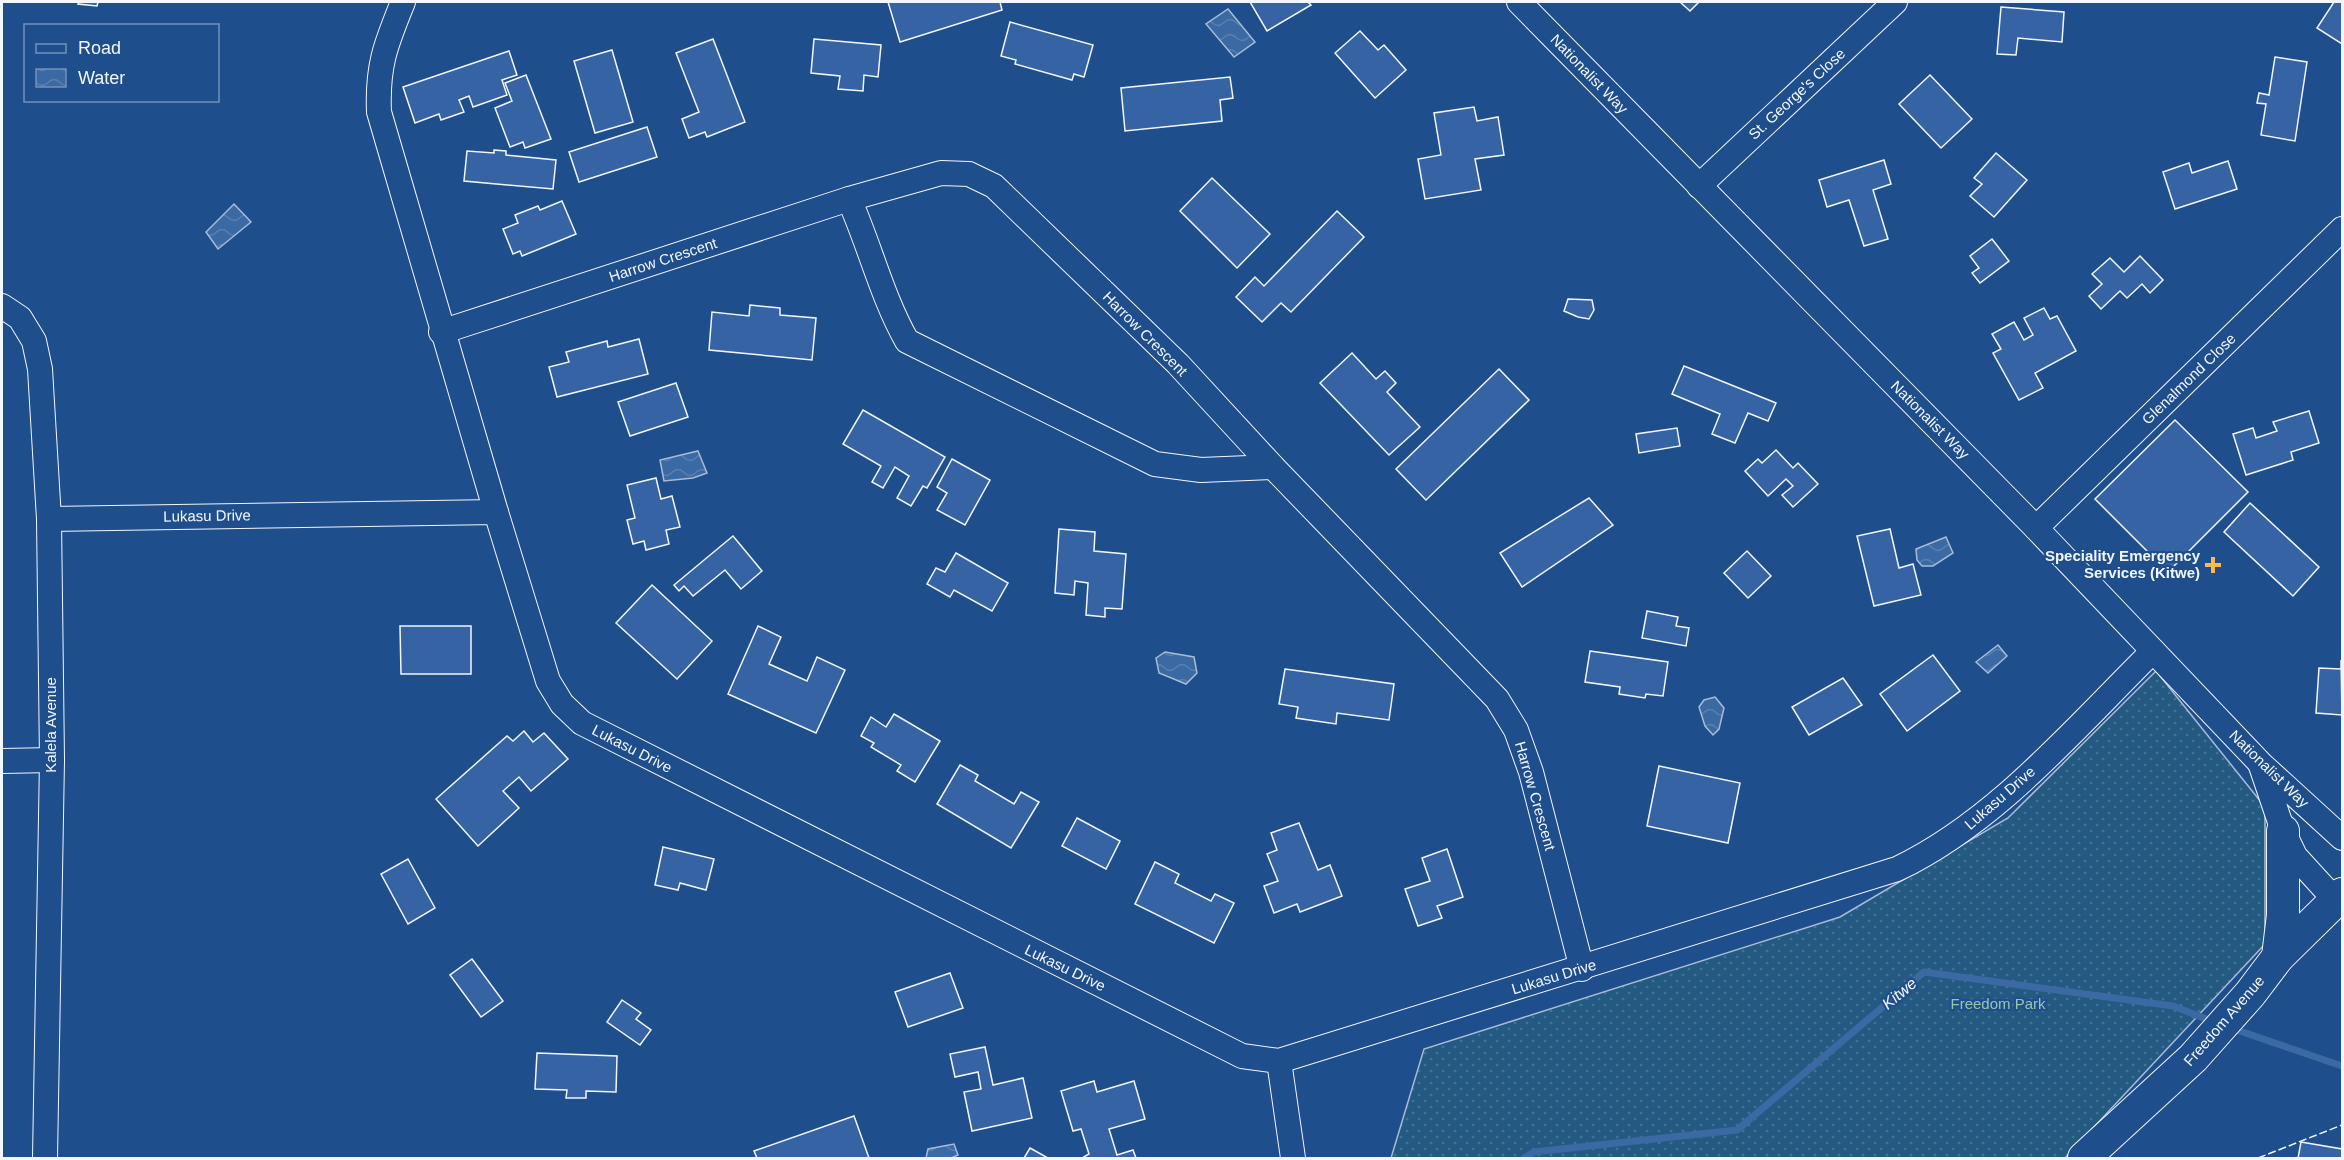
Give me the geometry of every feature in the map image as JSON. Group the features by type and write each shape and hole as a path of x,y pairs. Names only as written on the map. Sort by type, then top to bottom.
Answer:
{"main road":[{"path":"2278,957 2283,915 2283,831"},
{"name":"Freedom Avenue","path":"2092,1153 2193,1058 2250,994 2278,957 2339,897"}],"street":[{"path":"404,2 383,53 377,80 379,112 441,332 496,512"},
{"name":"Nationalist Way","path":"1519,2 2036,528 2261,764 2343,838"},
{"name":"St. George's Close","path":"1699,186 1895,2"},
{"name":"Harrow Crescent","path":"441,332 849,199 941,173 969,174 994,186 1178,364 1273,467 1497,699 1516,730 1531,772 1582,969"},
{"path":"849,199 866,237 894,317 907,341 1155,464 1201,470 1273,467"},
{"name":"Glenalmond Close","path":"2036,528 2343,230"},
{"name":"Kalela Avenue","path":"2,306 20,318 34,341 40,369 49,519 51,760 45,1158"},
{"name":"Lukasu Drive","path":"49,519 496,512 548,681 562,704 582,723 1242,1056 1279,1061 1582,969 1897,869 1918,860 1967,828 1992,808 2153,651"},
{"path":"2,760 51,760"},
{"path":"2261,764 2283,831 2302,866 2339,897"},
{"path":"1279,1061 1293,1158"}],"green space":[{"name":"Freedom Park","path":"2156,671 2265,807 2265,944 2065,1158 1391,1158 1424,1049 1840,917 2008,818"}],"water":[{"path":"1228,9 1255,42 1234,57 1206,24"},
{"path":"234,204 251,222 218,249 206,232"},
{"path":"698,451 707,473 693,478 664,481 660,460"},
{"path":"1946,537 1953,553 1933,566 1922,566 1917,560 1916,549"},
{"path":"1998,645 2007,656 1988,673 1976,662"},
{"path":"1165,652 1194,657 1197,673 1186,684 1159,673 1156,658"},
{"path":"1715,697 1724,708 1719,729 1713,735 1705,726 1699,707 1704,700"},
{"path":"954,1144 958,1155 951,1158 926,1158 928,1149"}],"building":[{"path":"79,2 98,2 97,6 78,4"},
{"path":"888,2 1000,2 1002,10 900,42"},
{"path":"1250,2 1308,2 1311,5 1267,31"},
{"path":"1680,2 1699,2 1690,11"},
{"path":"2334,2 2342,2 2342,44 2317,28"},
{"path":"2001,7 2064,12 2062,42 2018,38 2016,55 1997,54"},
{"path":"1010,22 1093,45 1084,77 1074,74 1072,80 1015,64 1016,60 1001,56"},
{"path":"1360,31 1378,50 1384,45 1406,70 1375,98 1335,53"},
{"path":"713,39 745,122 707,137 705,132 689,138 682,119 699,112 676,53"},
{"path":"814,39 881,45 878,77 864,75 863,91 838,89 840,76 811,73"},
{"path":"612,50 633,122 595,133 574,61"},
{"path":"509,51 517,75 502,80 507,95 473,107 469,96 459,100 464,112 441,120 439,114 415,123 403,87"},
{"path":"2275,57 2307,62 2295,141 2261,135 2266,104 2257,103 2259,93 2269,95"},
{"path":"526,75 551,139 525,148 523,142 510,147 495,108 512,101 505,83"},
{"path":"1930,75 1972,119 1941,148 1899,104"},
{"path":"1230,77 1233,98 1220,100 1222,121 1125,131 1121,88"},
{"path":"1474,107 1477,121 1498,117 1504,155 1475,159 1481,190 1425,199 1418,159 1441,155 1434,113"},
{"path":"647,127 657,157 579,182 569,152"},
{"path":"494,150 506,151 506,155 556,160 553,189 464,181 467,151 494,153"},
{"path":"1996,153 2027,180 1994,217 1970,196 1982,184 1974,178"},
{"path":"1884,160 1891,184 1873,190 1888,239 1864,246 1849,200 1827,207 1819,180"},
{"path":"2228,161 2237,189 2175,209 2163,172 2189,163 2192,173"},
{"path":"1212,178 1270,234 1237,268 1180,211"},
{"path":"562,201 576,234 522,256 520,251 513,254 503,229 518,223 515,215 538,206 540,210"},
{"path":"1337,211 1364,237 1291,312 1281,303 1262,322 1236,297 1255,277 1264,286"},
{"path":"1992,239 2009,261 1980,283 1972,273 1979,268 1970,256"},
{"path":"2140,256 2163,280 2150,293 2142,284 2127,298 2120,291 2101,309 2089,296 2102,284 2092,274 2110,258 2124,272"},
{"path":"1568,299 1592,300 1594,310 1589,319 1564,311"},
{"path":"750,305 780,308 780,315 816,318 812,360 709,350 712,312 749,316"},
{"path":"2044,308 2050,319 2057,316 2076,351 2035,373 2043,388 2019,400 1993,353 2001,349 1992,334 2014,322 2024,340 2033,335 2024,318"},
{"path":"639,339 648,374 557,397 549,367 569,362 566,352 607,341 608,347"},
{"path":"1352,353 1376,379 1385,371 1396,383 1387,392 1420,427 1389,455 1320,383"},
{"path":"1684,366 1776,403 1768,421 1748,413 1735,443 1712,434 1720,414 1672,394"},
{"path":"1499,369 1529,400 1426,500 1396,469"},
{"path":"676,383 688,417 630,436 618,402"},
{"path":"863,410 945,457 927,488 923,486 911,506 897,498 909,476 895,467 883,488 872,482 881,466 843,444"},
{"path":"2309,411 2319,443 2291,452 2293,460 2246,475 2233,434 2253,428 2256,438 2277,431 2273,422"},
{"path":"2175,420 2248,492 2168,572 2095,499"},
{"path":"1677,428 1680,446 1639,453 1636,434"},
{"path":"1776,450 1793,468 1798,463 1818,484 1793,507 1782,495 1793,486 1786,479 1768,496 1745,471 1758,459 1762,463"},
{"path":"952,459 990,480 965,525 937,510 947,493 937,487"},
{"path":"656,478 661,499 672,496 680,527 666,530 669,544 646,550 644,541 633,544 627,520 635,518 627,485"},
{"path":"1589,498 1613,525 1522,587 1500,553"},
{"path":"2250,503 2319,567 2293,596 2224,532"},
{"path":"1059,529 1095,532 1094,551 1126,554 1122,609 1105,608 1105,617 1086,615 1088,583 1075,581 1074,595 1055,593"},
{"path":"1890,529 1899,568 1913,564 1921,595 1874,606 1857,536"},
{"path":"733,536 762,571 741,589 725,570 693,596 684,586 679,591 674,585"},
{"path":"1747,551 1771,576 1748,598 1724,573"},
{"path":"956,553 1008,583 992,611 954,590 950,597 927,584 936,568 945,572"},
{"path":"652,585 712,641 677,679 616,623"},
{"path":"1647,611 1678,617 1676,626 1689,628 1686,646 1642,638"},
{"path":"400,626 471,626 471,674 401,674"},
{"path":"758,626 781,637 769,664 807,681 817,657 845,670 816,733 728,694"},
{"path":"1590,651 1668,662 1663,696 1646,694 1645,698 1619,694 1620,687 1585,682"},
{"path":"1933,655 1960,691 1907,731 1880,694"},
{"path":"2341,660 2342,715 2316,713 2319,668 2341,669"},
{"path":"1285,669 1394,684 1389,720 1337,713 1336,724 1296,718 1298,707 1279,704"},
{"path":"1843,678 1862,705 1809,735 1792,707"},
{"path":"894,714 940,741 915,782 897,771 901,765 871,747 874,743 861,736 871,717 886,727"},
{"path":"524,731 533,742 544,733 568,759 531,791 519,777 503,791 519,808 478,846 436,799 507,736 513,741"},
{"path":"960,765 978,775 975,781 1014,804 1021,792 1039,802 1011,848 937,804"},
{"path":"1659,766 1740,783 1728,843 1647,826"},
{"path":"1077,818 1120,841 1106,869 1062,846"},
{"path":"1299,823 1318,870 1330,865 1342,896 1300,912 1297,904 1274,913 1264,886 1278,881 1267,854 1277,850 1271,833"},
{"path":"663,847 714,859 706,890 680,883 678,890 655,885"},
{"path":"1447,849 1463,897 1437,906 1442,918 1418,926 1405,889 1430,881 1422,858"},
{"path":"408,859 435,908 408,924 381,874"},
{"path":"1155,862 1179,874 1175,883 1211,901 1215,894 1234,903 1214,943 1135,904"},
{"path":"472,959 503,1001 481,1017 450,975"},
{"path":"950,973 963,1008 908,1027 895,992"},
{"path":"622,1000 641,1013 636,1019 651,1030 640,1045 607,1022"},
{"path":"985,1047 993,1085 1023,1078 1032,1118 972,1131 964,1092 981,1089 978,1072 955,1077 950,1054"},
{"path":"537,1053 617,1056 616,1092 586,1091 586,1098 566,1098 567,1090 535,1089"},
{"path":"1094,1081 1097,1092 1134,1081 1145,1119 1109,1129 1117,1155 1133,1150 1136,1158 1082,1158 1089,1154 1081,1129 1073,1131 1061,1091"},
{"path":"854,1116 869,1158 757,1158 754,1151"},
{"path":"2301,1142 2342,1149 2342,1158 2298,1158"},
{"path":"1030,1148 1048,1158 1024,1158"}],"waterway":[{"name":"Kitwe","path":"1524,1158 1534,1152 1737,1130 1924,972 2173,1006 2214,1022"},
{"name":"Kitwe","path":"2231,1028 2342,1066"}],"fence":[{"path":"2258,1158 2342,1125"}],"place":[{"name":"Speciality Emergency Services (Kitwe)","path":"2213,565"}]}
